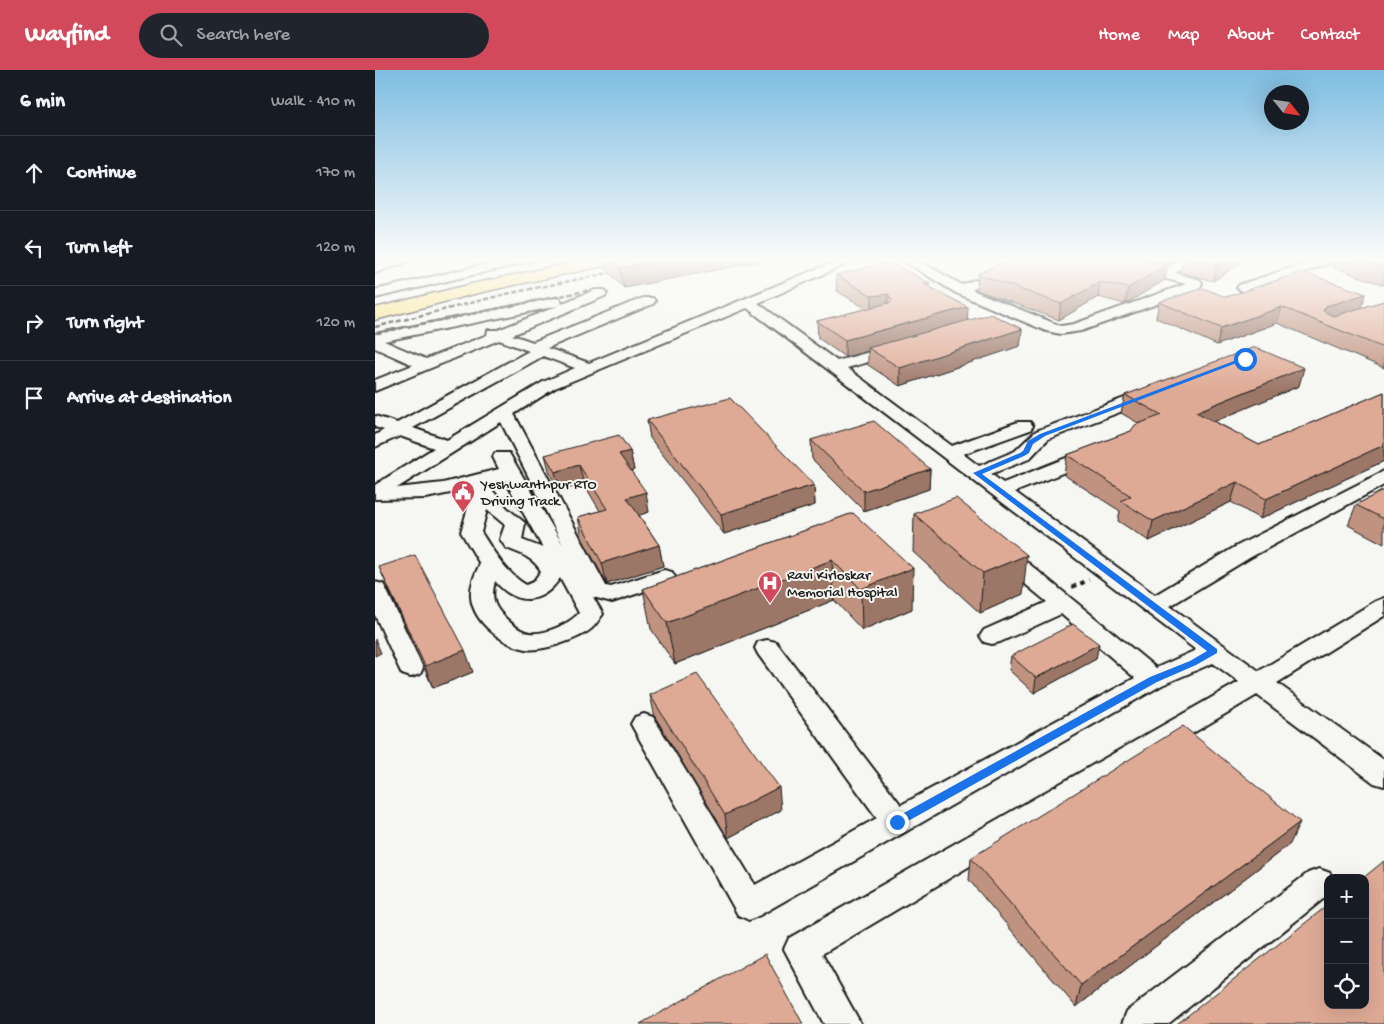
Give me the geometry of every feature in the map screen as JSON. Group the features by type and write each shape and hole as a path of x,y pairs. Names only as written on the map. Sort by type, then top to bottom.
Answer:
{"highway":[{"path":"375,310 404,303"},
{"path":"375,316 424,303"}],"street":[{"path":"375,316 429,303"},
{"path":"375,340 551,303"},
{"path":"375,386 577,303"},
{"path":"375,442 537,349 644,303"},
{"path":"375,493 549,385 747,303"},
{"path":"749,303 804,335 835,367 1153,606 1384,775"},
{"path":"991,303 1051,328 1061,330 1076,328 1152,303"},
{"path":"462,320 589,368"},
{"path":"375,340 426,365"},
{"path":"835,367 910,346"},
{"path":"977,473 1022,455 1027,452 1030,443 1042,435 1162,390"},
{"path":"504,412 597,591 612,595 664,577"},
{"path":"375,421 448,447"},
{"path":"949,453 1024,426"},
{"path":"1000,491 1112,447"},
{"path":"375,493 395,495 480,488 506,465 591,614 587,622 537,642 526,641 513,636 488,614 481,599 482,582 491,564"},
{"path":"1153,606 1243,552 1384,477"},
{"path":"480,488 500,512 515,523 515,530 511,539 513,544 538,552 546,558 552,571 548,583 540,590 521,591 510,585 491,564 471,532 480,488"},
{"path":"987,541 1153,679"},
{"path":"375,589 411,668"},
{"path":"992,636 1063,604"},
{"path":"843,1024 801,949 1258,683 1384,606"},
{"path":"767,648 897,822"},
{"path":"644,724 749,905 1153,679 1193,663 1214,651"},
{"path":"1140,1024 1319,883"}],"building":[{"path":"889,303 959,303 968,307 845,340 817,321"},
{"path":"1160,303 1338,303 1326,306 1323,311 1333,316 1384,303 1384,348 1282,307 1221,328"},
{"path":"991,314 1022,329 900,368 868,348"},
{"path":"1252,348 1257,348 1304,368 1196,412 1259,445 1384,392 1384,445 1266,499 1237,482 1153,521 1121,501 1131,496 1067,455 1131,431 1135,425 1162,415 1125,395"},
{"path":"730,398 814,485 721,514 647,420"},
{"path":"874,421 930,469 864,491 811,440"},
{"path":"619,435 630,451 619,454 646,492 627,498 659,545 602,563 578,517 607,509 579,465 555,472 545,455"},
{"path":"1384,490 1384,519 1356,505"},
{"path":"956,498 1027,555 983,573 914,514"},
{"path":"853,513 913,568 861,589 832,560 667,623 643,589"},
{"path":"415,555 465,650 425,666 379,567"},
{"path":"1073,624 1099,644 1036,678 1011,656"},
{"path":"697,674 779,787 725,815 650,695"},
{"path":"1183,726 1300,822 1081,985 971,858"},
{"path":"1384,861 1384,1024 1177,1024 1324,908 1324,1009 1369,1009 1368,874"},
{"path":"765,954 803,1024 640,1024"}],"railway":[{"path":"375,327 472,303"},
{"path":"377,333 528,303"}],"place":[{"name":"Yeshwanthpur RTO Driving Track","path":"463,513"},
{"name":"Ravi Kirloskar Memorial Hospital","path":"770,604"}],"route":[{"path":"897,822 1153,679 1193,663 1214,651 977,473 1022,455 1027,452 1030,443 1034,439 1042,435 1245,359"}]}
